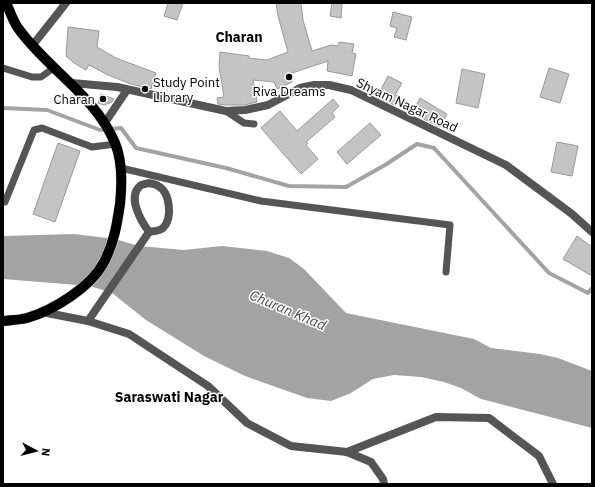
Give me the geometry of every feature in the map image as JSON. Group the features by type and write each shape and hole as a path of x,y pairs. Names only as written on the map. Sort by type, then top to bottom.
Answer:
{"main road":[{"path":"3,321 27,318 42,312 69,298 83,288 104,263 115,237 121,188 121,168 116,144 98,114 72,84 32,46 17,26 6,3"}],"street":[{"path":"32,46 66,3"},
{"name":"Shyam Nagar Road","path":"72,84 127,90 226,111 245,110 268,105 300,88 314,85 329,85 351,90 506,165 572,214 592,232"},
{"path":"106,128 127,90"},
{"path":"88,321 149,232 157,231 163,228 168,218 169,205 166,194 159,186 149,183 141,185 137,191 135,203 149,232"},
{"path":"42,312 88,321 129,334 208,386 247,423 291,446 347,452 371,462 384,479 384,484"},
{"path":"347,452 436,417 489,418 540,456 553,484"}],"lane":[{"path":"3,68 32,77 41,77 55,68"},
{"path":"226,111 244,123 254,124"},
{"path":"5,202 34,130 42,128 92,147 116,144"},
{"path":"121,168 261,201 450,225 446,272"}],"water":[{"name":"Churan Khad","path":"74,234 115,239 139,246 184,250 222,246 267,251 289,258 304,269 346,313 474,339 491,348 540,354 558,358 592,371 592,428 481,399 461,388 444,382 421,377 394,375 373,379 351,393 331,401 307,398 245,376 204,356 146,320 112,293 90,286 3,279 3,236"}],"building":[{"path":"168,3 183,3 177,20 164,16"},
{"path":"276,3 301,3 303,20 312,51 331,45 338,46 339,42 354,44 352,53 356,54 352,76 327,71 328,61 289,74 292,82 277,89 274,82 253,80 257,102 244,105 218,104 217,98 224,97 219,67 220,52 267,60 288,52"},
{"path":"332,3 342,3 341,18 330,16"},
{"path":"393,12 412,17 406,40 394,37 397,28 390,26"},
{"path":"68,27 99,31 97,47 116,58 156,73 151,89 131,84 108,75 89,65 86,70 74,63 66,56"},
{"path":"549,68 569,74 560,103 540,97"},
{"path":"462,69 485,74 478,108 456,103"},
{"path":"388,76 402,83 395,95 398,96 394,105 377,97"},
{"name":"Charan","path":"101,94 114,99 112,102 104,105 98,103"},
{"path":"420,98 447,114 440,127 412,113"},
{"path":"333,99 339,106 332,113 335,117 306,142 308,143 306,145 318,159 301,174 261,128 280,111 297,131"},
{"path":"370,123 381,135 347,164 337,152"},
{"path":"557,142 578,146 572,176 551,172"},
{"path":"58,143 80,151 55,222 33,214"},
{"path":"577,236 592,247 592,276 563,259"}],"waterway":[{"path":"3,108 47,110 100,130 121,128 136,148 226,168 289,186 346,187 385,165 417,144 434,148 549,273 588,293 592,288"}],"place":[{"name":"Riva Dreams","path":"289,77"},
{"name":"Study Point Library","path":"145,89"},
{"name":"Charan","path":"103,99"}],"district":[{"name":"Charan","path":"239,37"},
{"name":"Saraswati Nagar","path":"169,397"}]}
